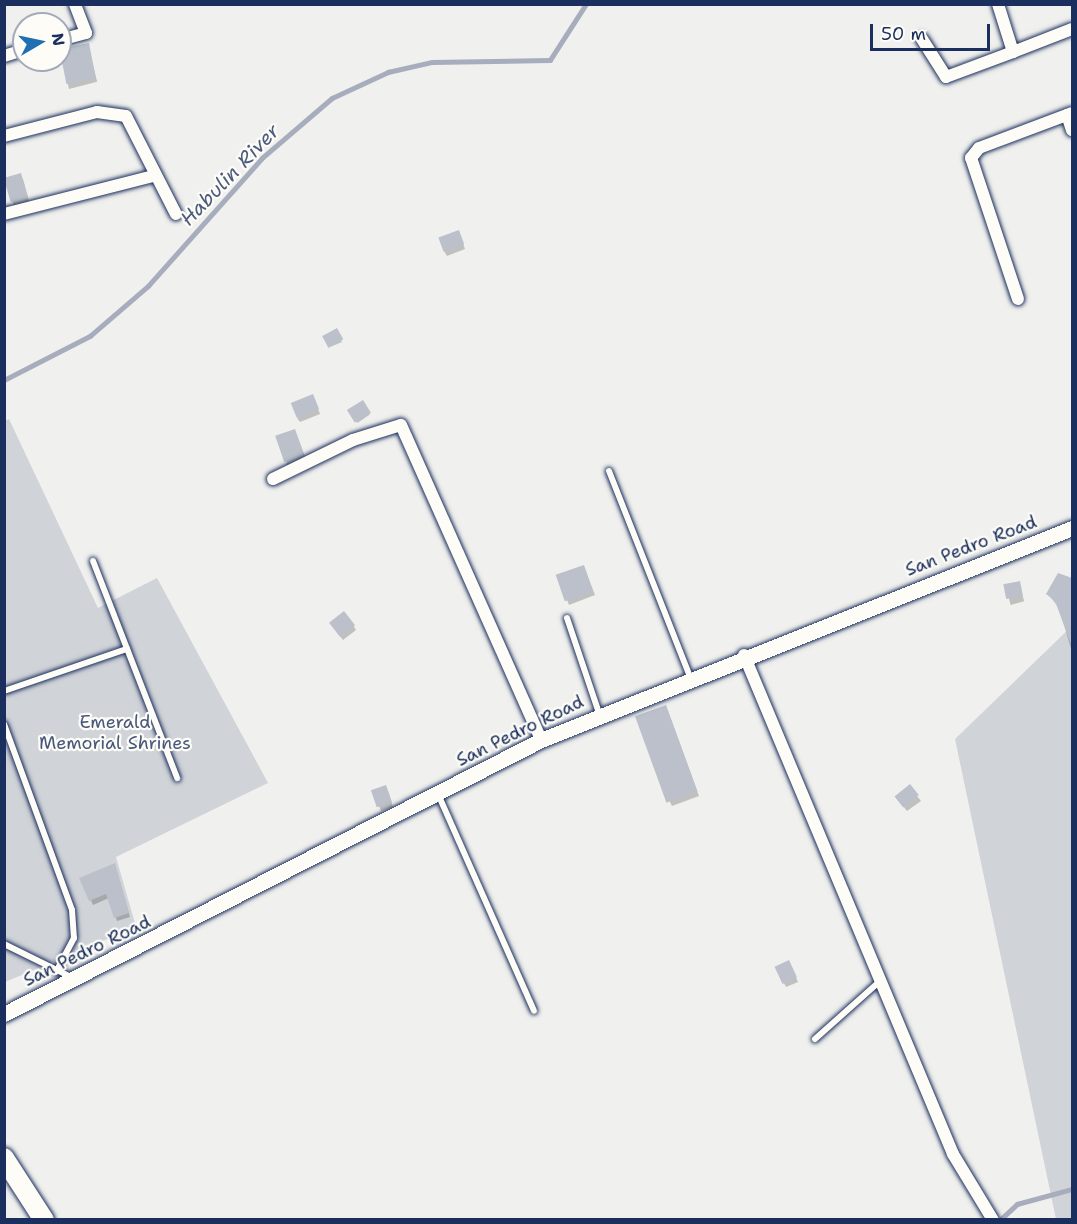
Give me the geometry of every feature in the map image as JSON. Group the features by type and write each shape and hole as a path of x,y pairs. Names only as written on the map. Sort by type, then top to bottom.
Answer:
{"main road":[{"path":"4,1158 45,1220"}],"street":[{"path":"72,37 86,33 75,4"},
{"path":"998,4 1013,52"},
{"path":"922,39 946,77 1072,29"},
{"path":"4,136 97,112 126,116 153,176 176,214"},
{"path":"1018,299 971,158 978,148 1070,114 1072,129"},
{"path":"4,214 153,176"},
{"path":"273,478 353,440 401,425 541,740"},
{"name":"San Pedro Road","path":"4,1014 541,740 599,713 1072,528"},
{"path":"744,655 952,1154 993,1220"}],"lane":[{"path":"609,471 690,677"},
{"path":"93,561 177,778"},
{"path":"567,618 599,713"},
{"path":"4,691 126,650"},
{"path":"4,724 72,910 74,938 56,972"},
{"path":"438,794 534,1011"},
{"path":"4,944 56,972 74,978"},
{"path":"815,1039 879,982"}],"green space":[{"name":"Emerald Memorial Shrines","path":"9,419 98,608 157,578 268,783 116,857 136,927 5,982 4,421"},
{"path":"1072,626 1072,1219 1056,1219 955,739"}],"building":[{"path":"89,43 96,78 66,84 64,72 72,72 72,46"},
{"path":"21,173 28,197 11,202 4,178"},
{"path":"459,230 464,244 443,252 438,238"},
{"path":"337,328 343,339 328,348 322,336"},
{"path":"313,394 319,409 297,418 291,403"},
{"path":"363,400 371,413 355,423 347,410"},
{"path":"295,429 304,455 284,462 275,436"},
{"path":"584,565 593,591 565,601 556,575"},
{"path":"1058,573 1072,578 1072,647 1055,601 1046,594"},
{"path":"1020,581 1023,596 1006,599 1003,584"},
{"path":"344,611 355,625 340,637 329,623"},
{"path":"666,705 697,791 666,803 635,716"},
{"path":"910,784 919,795 903,807 894,797"},
{"path":"386,785 392,802 377,807 371,790"},
{"path":"115,863 129,913 114,918 106,894 89,901 79,878"},
{"path":"789,960 797,977 783,984 774,967"}],"waterway":[{"name":"Habulin River","path":"4,380 90,336 148,286 262,158 332,98 388,72 432,62 550,60 586,4"},
{"path":"1000,1220 1017,1204 1072,1189"}]}
